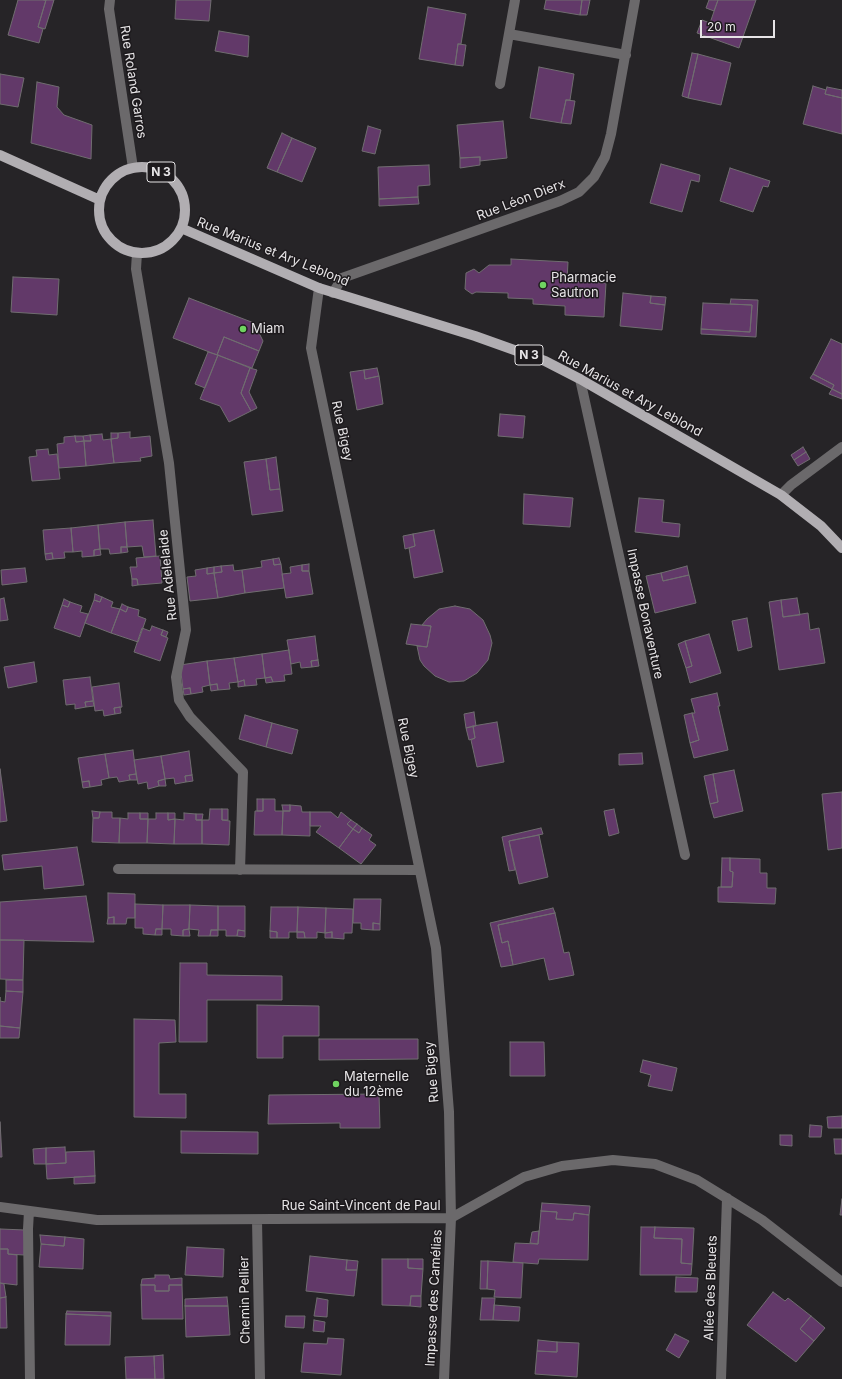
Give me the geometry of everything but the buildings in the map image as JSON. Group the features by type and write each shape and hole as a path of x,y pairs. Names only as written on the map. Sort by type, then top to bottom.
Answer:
{"main road":[{"path":"0,156 100,200 99,215 103,229 111,241 123,250 137,254"},
{"name":"N 3","path":"100,200 105,189 112,180 122,172 133,168 147,167 160,171 171,178 180,189 185,202 185,215 181,228 174,240 163,248 151,253 137,254"},
{"name":"Rue Marius et Ary Leblond","path":"181,228 319,288 475,336 545,360 782,495 821,526 842,548"}],"street":[{"name":"Rue Roland Garros","path":"110,0 109,9 133,168"},
{"path":"500,84 515,0"},
{"name":"Rue Léon Dierx","path":"333,293 342,278 560,201 579,192 594,177 605,157 611,134 635,0"},
{"path":"510,34 626,55"},
{"name":"Rue Adelelaide","path":"137,254 136,269 169,463 186,630 176,677 179,700 190,717 243,772 240,870"},
{"name":"Rue Bigey","path":"319,288 311,348 436,948 449,1112 451,1218"},
{"name":"Impasse Bonaventure","path":"580,379 685,855"},
{"path":"782,495 791,485 842,447"},
{"path":"118,869 420,870"},
{"name":"Rue Saint-Vincent de Paul","path":"0,1207 97,1220 451,1218 524,1177 562,1166 613,1160 655,1164 697,1180 762,1220 842,1282"},
{"name":"Allée des Bleuets","path":"721,1379 726,1198"},
{"path":"29,1211 30,1379"},
{"name":"Impasse des Camélias","path":"444,1379 451,1218"},
{"name":"Chemin Pellier","path":"257,1220 260,1379"}],"place":[{"name":"Pharmacie Sautron","path":"543,285"},
{"name":"Miam","path":"243,329"},
{"name":"Maternelle du 12ème","path":"336,1084"}]}
